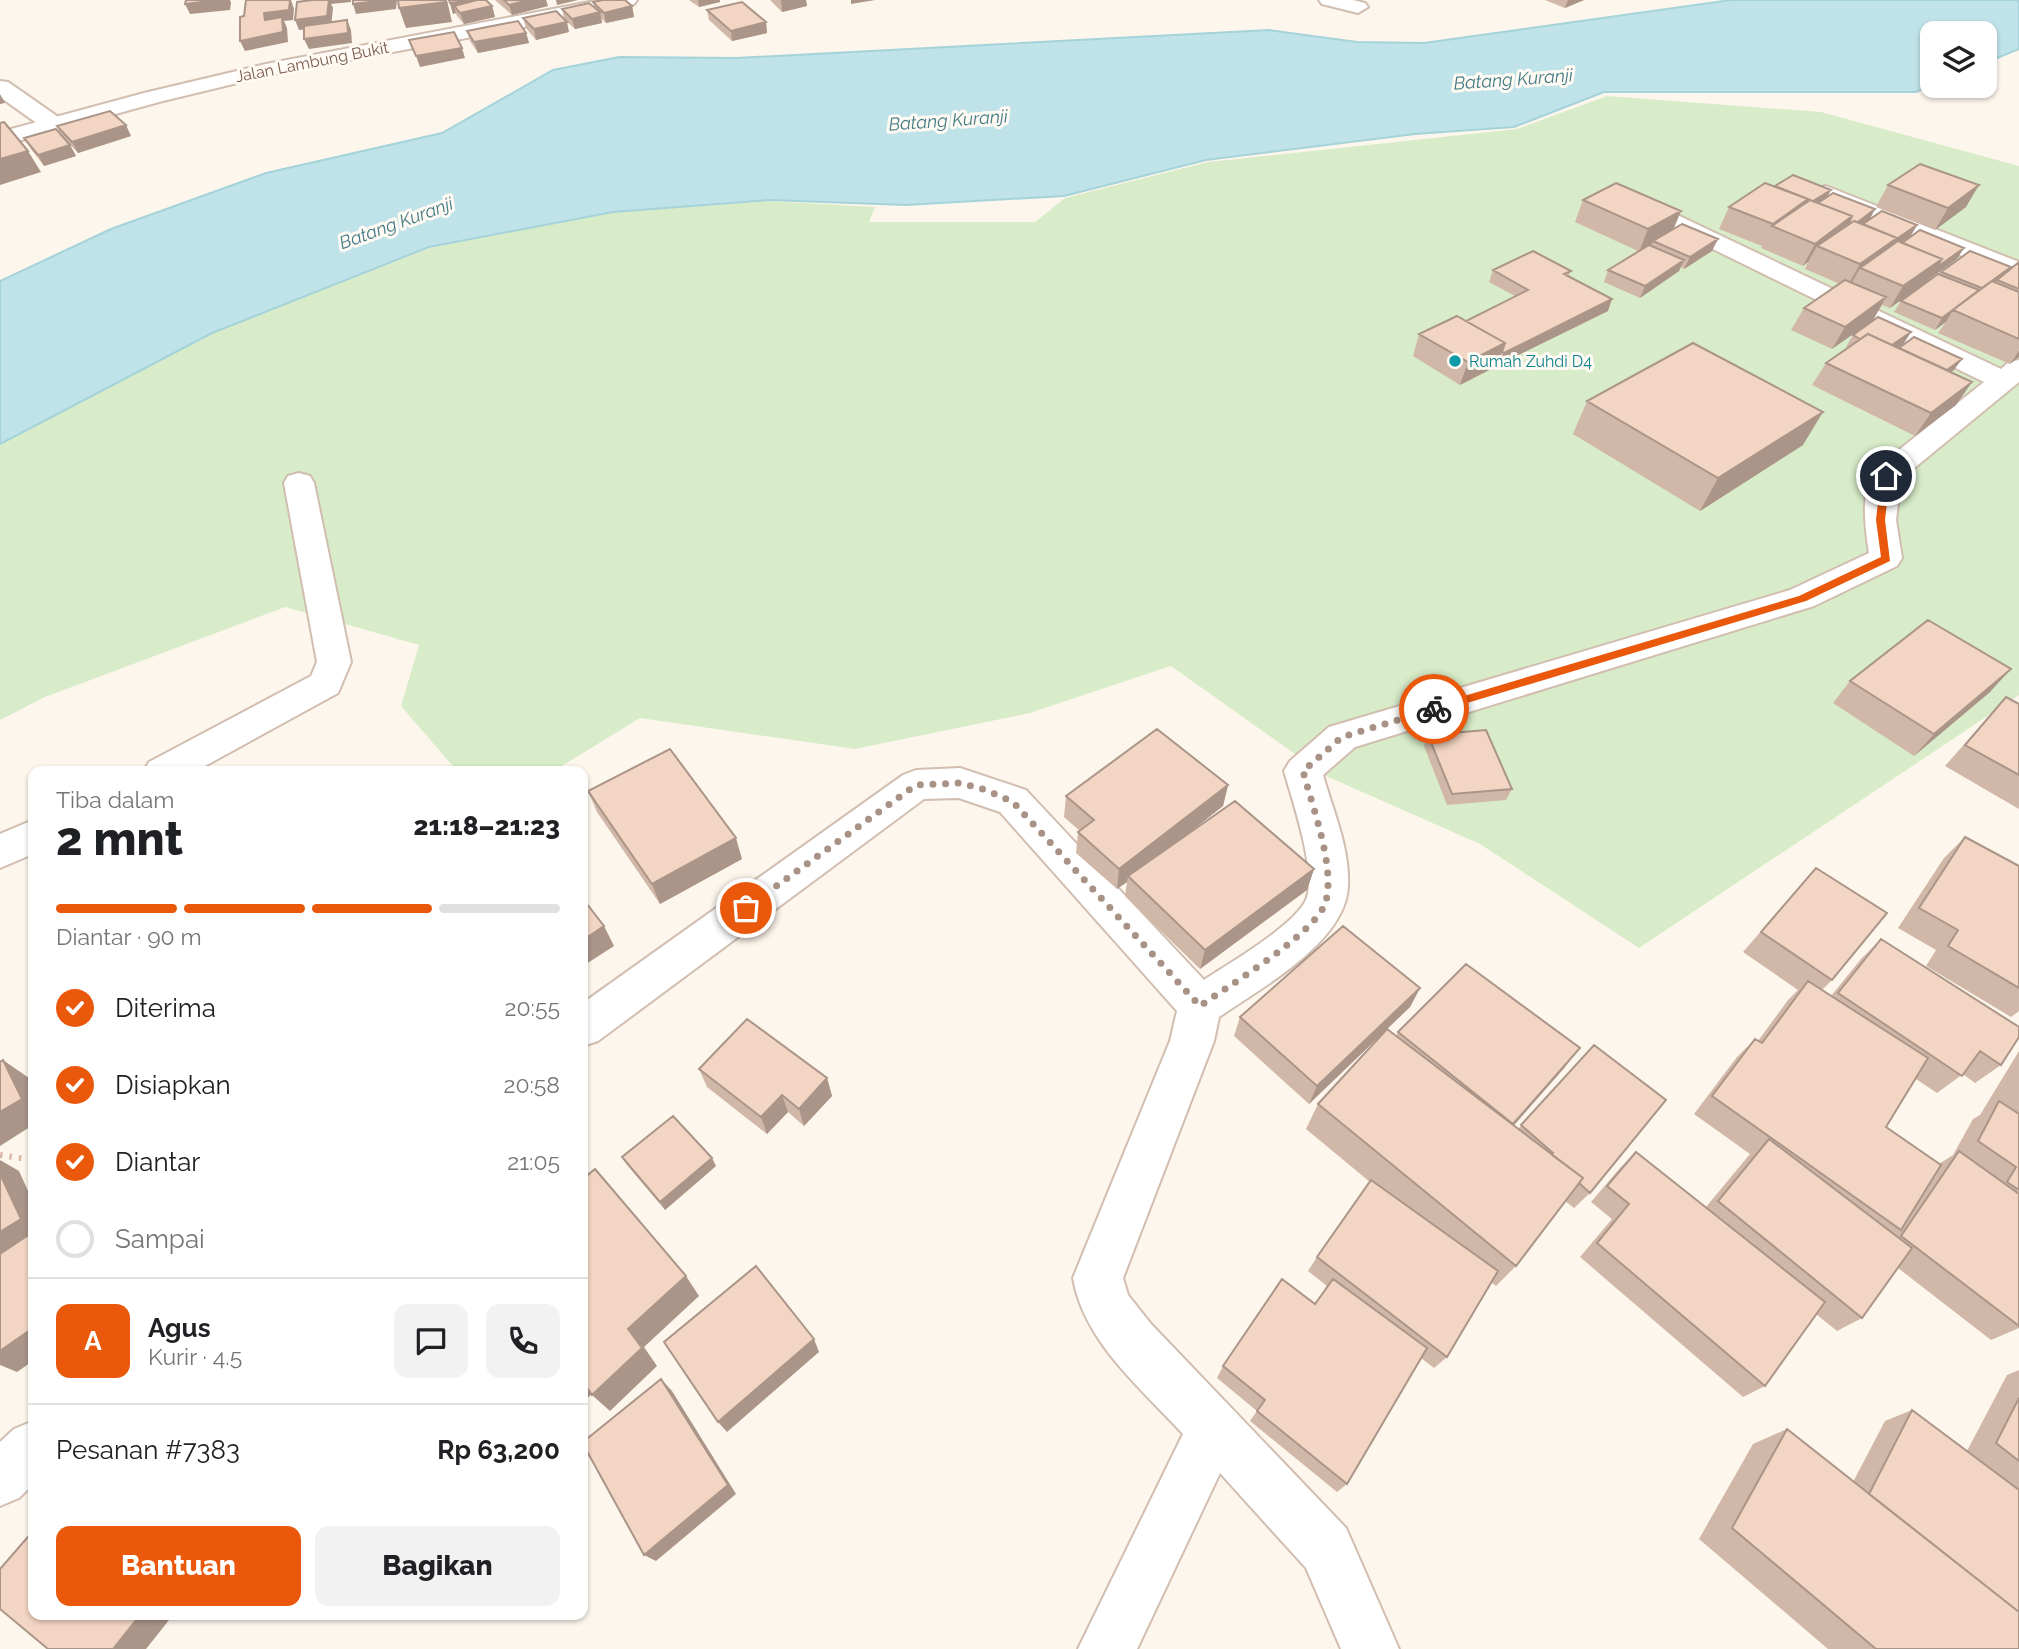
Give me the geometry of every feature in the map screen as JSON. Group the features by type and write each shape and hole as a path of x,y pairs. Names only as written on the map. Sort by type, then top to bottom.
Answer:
{"street":[{"name":"Jalan Lambung Bukit","path":"0,139 301,63 483,30 623,0"},
{"path":"1329,0 1358,7"},
{"path":"0,87 53,124"},
{"path":"1810,186 2019,271"},
{"path":"1370,1649 1326,1548 1133,1342 1107,1309 1100,1294 1098,1278 1192,1041 1200,1006 1305,931 1326,903 1328,869 1303,771 1342,737 1802,598 1886,558 1880,520 1886,476 2011,374 1627,198"},
{"path":"173,766 326,684 334,662 299,483"},
{"path":"588,1023 916,785 960,783 986,790 1013,802 1200,1006"},
{"path":"0,852 28,838"},
{"path":"1107,1649 1214,1427"},
{"path":"0,1479 28,1453"}],"path":[{"path":"0,1155 28,1159"}],"green space":[{"path":"1607,96 1821,112 2019,166 2019,695 1639,948 1480,844 1326,776 1171,666 1030,713 855,749 640,718 562,766 453,766 401,706 419,645 285,607 45,697 0,720 0,445 212,333 429,248 613,212 770,201 875,207 869,222 1035,222 1065,198 1208,162 1517,129"}],"water":[{"name":"Batang Kuranji","path":"1731,0 2019,0 2019,49 1997,58 1997,21 1920,21 1920,90 1916,92 1604,92 1514,127 1415,134 1206,160 1064,196 906,205 770,200 613,212 429,247 212,333 0,444 0,281 111,229 266,173 442,133 553,70 619,57 736,58 1269,30 1357,42 1424,43"}],"building":[{"path":"186,0 220,0 185,4"},
{"path":"246,0 290,0 289,10 264,13 265,20 282,17 283,32 240,41 240,17 244,16"},
{"path":"329,0 327,16 295,20 297,2"},
{"path":"353,0 385,0 353,4"},
{"path":"398,0 445,0 446,2 399,8"},
{"path":"449,0 474,0 450,3"},
{"path":"486,0 492,6 460,13 454,6"},
{"path":"504,0 529,0 509,5"},
{"path":"625,0 632,6 604,13 593,2"},
{"path":"742,2 766,22 731,31 707,10"},
{"path":"589,3 600,12 572,19 562,9"},
{"path":"556,11 567,22 534,29 523,18"},
{"path":"347,20 348,33 304,39 304,26"},
{"path":"518,21 526,33 474,42 467,31"},
{"path":"454,32 462,48 416,56 409,40"},
{"path":"110,111 126,125 72,142 57,126"},
{"path":"4,122 28,151 0,159 0,123"},
{"path":"56,129 70,145 38,155 24,138"},
{"path":"1920,164 1979,185 1948,208 1888,185"},
{"path":"1793,175 1831,190 1806,203 1808,199 1775,186"},
{"path":"1616,183 1681,211 1648,229 1583,200"},
{"path":"1765,183 1808,199 1773,224 1729,207"},
{"path":"1833,193 1875,209 1858,222 1854,221 1848,225 1852,216 1818,203"},
{"path":"1810,200 1852,216 1815,244 1772,226"},
{"path":"1882,211 1917,225 1895,240 1897,238 1863,224"},
{"path":"1854,221 1897,238 1860,264 1817,246"},
{"path":"1682,224 1718,239 1690,257 1653,241"},
{"path":"1920,230 1964,248 1936,268 1942,259 1902,243"},
{"path":"1898,241 1942,259 1903,286 1860,268"},
{"path":"1649,245 1684,260 1645,286 1608,270"},
{"path":"1533,251 1571,271 1564,274 1612,299 1504,353 1505,343 1466,321 1528,290 1493,270"},
{"path":"1970,251 2011,267 1982,288 1941,272"},
{"path":"2019,262 2019,289 1997,280"},
{"path":"1938,274 1979,290 1942,318 1901,301"},
{"path":"1845,280 1886,297 1845,327 1804,308"},
{"path":"1992,281 2019,292 2019,339 1953,310"},
{"path":"1457,316 1505,343 1468,362 1419,334"},
{"path":"1878,317 1911,332 1892,345 1868,334 1860,339 1853,335"},
{"path":"1868,334 1972,382 1931,413 1826,363"},
{"path":"1914,337 1962,359 1947,370 1899,348"},
{"path":"1693,343 1823,412 1718,478 1587,401"},
{"path":"1928,620 2011,669 1934,734 1850,681"},
{"path":"2006,697 2019,704 2019,775 1965,745"},
{"path":"1157,729 1228,785 1119,869 1078,832 1094,820 1066,796"},
{"path":"1486,730 1512,789 1452,794 1428,735"},
{"path":"670,749 736,838 652,884 588,791"},
{"path":"1235,801 1314,869 1205,950 1128,876"},
{"path":"1965,837 2019,866 2019,988 1948,946 1958,930 1919,908"},
{"path":"1816,868 1887,913 1832,980 1761,932"},
{"path":"588,905 604,926 588,937"},
{"path":"1343,926 1420,988 1317,1086 1240,1017"},
{"path":"1881,939 2019,1027 2019,1037 2001,1065 1980,1051 1962,1076 1838,993"},
{"path":"1466,964 1580,1048 1513,1124 1398,1032"},
{"path":"1808,981 1928,1058 1886,1127 1941,1165 1901,1230 1712,1096 1755,1039 1762,1043"},
{"path":"747,1019 827,1078 799,1109 782,1095 761,1117 699,1069"},
{"path":"1387,1029 1583,1178 1516,1266 1318,1104"},
{"path":"1594,1045 1666,1100 1590,1193 1579,1183 1583,1178 1552,1155 1553,1153 1521,1125"},
{"path":"3,1060 22,1099 0,1112 0,1062"},
{"path":"1999,1101 2019,1114 2019,1190 2007,1182 2016,1167 1978,1141"},
{"path":"673,1116 712,1158 660,1202 622,1157"},
{"path":"1769,1139 1912,1248 1862,1318 1718,1201"},
{"path":"1959,1151 2019,1194 2019,1326 1901,1236"},
{"path":"1636,1152 1825,1302 1765,1386 1597,1243 1629,1204 1607,1186"},
{"path":"595,1169 686,1276 628,1329 642,1348 592,1395 588,1389 588,1175"},
{"path":"0,1174 21,1219 0,1232"},
{"path":"1371,1180 1498,1271 1447,1357 1317,1257"},
{"path":"28,1235 28,1331 0,1351 0,1254"},
{"path":"756,1266 814,1339 718,1422 664,1342"},
{"path":"1282,1279 1315,1304 1333,1279 1427,1348 1347,1484 1257,1411 1265,1400 1223,1366"},
{"path":"661,1379 728,1485 644,1555 588,1453 588,1438"},
{"path":"2019,1398 2019,1461 1996,1443"},
{"path":"1912,1410 2019,1490 2019,1612 1869,1494"},
{"path":"1787,1429 2019,1612 2019,1649 1876,1649 1732,1528"},
{"path":"28,1537 28,1620 136,1620 113,1649 48,1649 0,1609 0,1569"}],"way so far":[{"path":"746,908 916,785 960,783 986,790 1013,802 1200,1006 1305,931 1326,903 1328,869 1303,771 1342,737 1434,709"}],"place":[{"name":"Rumah Zuhdi D4","path":"1455,361"}],"route":[{"path":"1434,709 1802,598 1886,558 1880,520 1886,476"}]}
